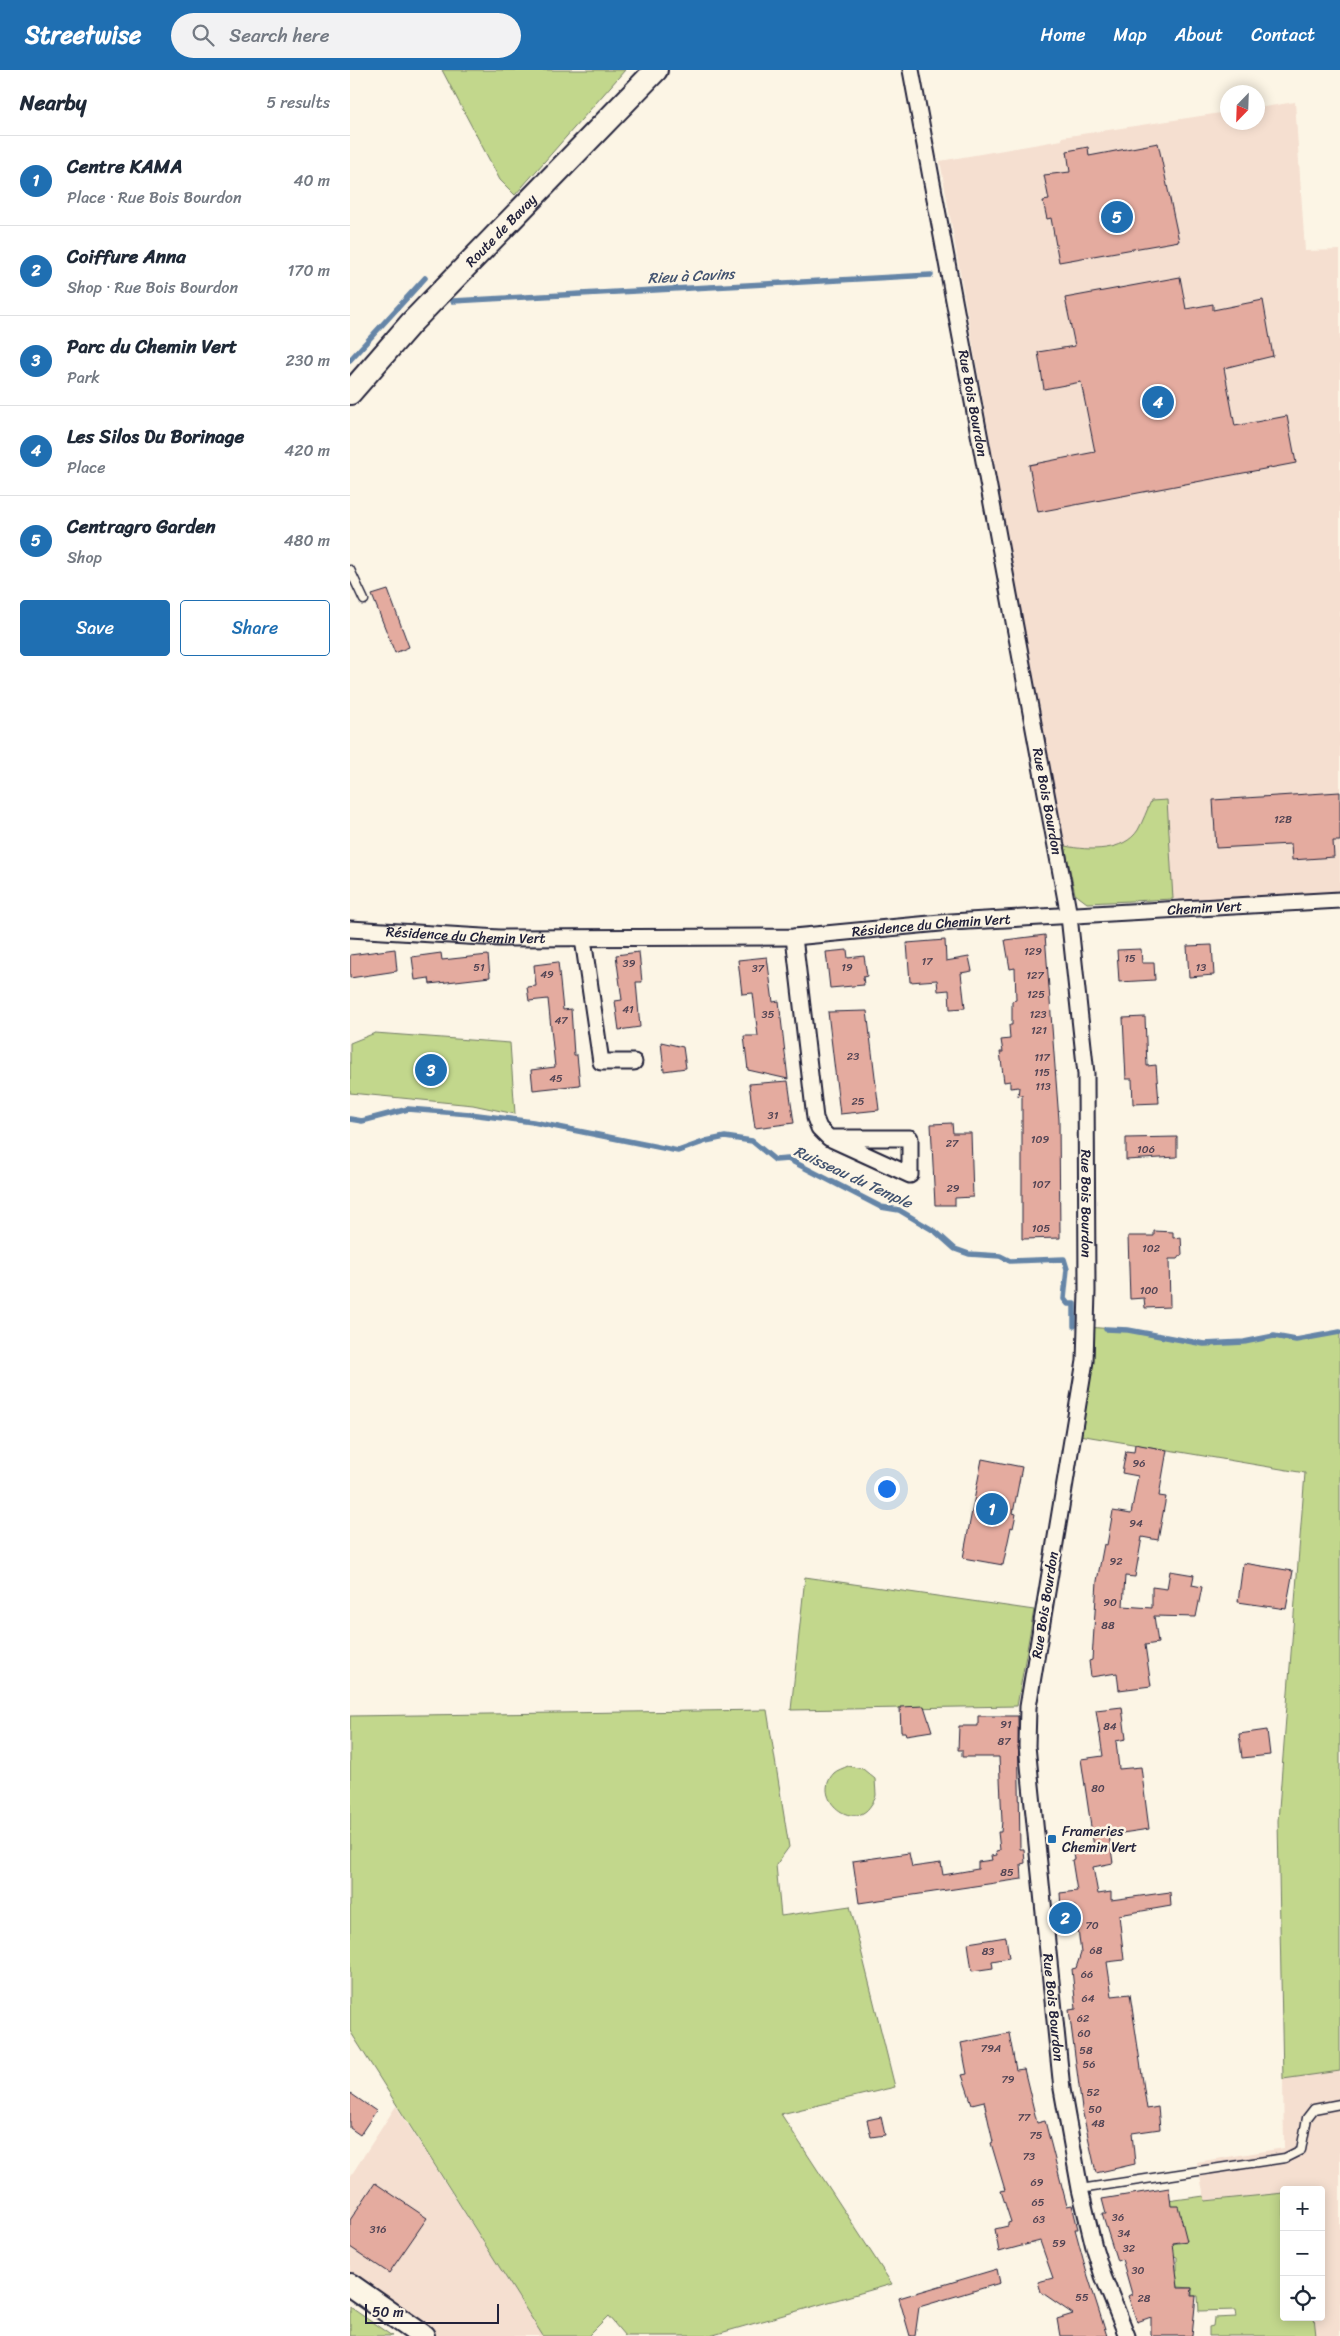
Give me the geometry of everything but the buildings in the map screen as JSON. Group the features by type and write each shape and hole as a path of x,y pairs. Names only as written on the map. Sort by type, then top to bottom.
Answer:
{"main road":[{"name":"Route de Bavay","path":"350,393 418,316 656,70"},
{"path":"350,2285 423,2336"}],"street":[{"name":"Rue Bois Bourdon","path":"911,70 1069,916 1086,1074 1087,1291 1085,1360 1028,1707 1026,1746 1060,2072 1080,2189 1103,2276 1127,2336"},
{"name":"Chemin Vert","path":"1069,916 1340,900"},
{"name":"Résidence du Chemin Vert","path":"350,928 499,938 794,937 951,922 1069,916"},
{"path":"794,937 815,1118 819,1128 829,1138 910,1175 910,1138 829,1138"},
{"path":"583,939 601,1062 634,1062"}],"lane":[{"path":"350,570 364,600"},
{"path":"1080,2189 1285,2158 1302,2150 1306,2118 1314,2109 1340,2104"}],"shaded area":[{"path":"1295,102 1305,251 1340,250 1340,900 1224,907 1173,899 1087,903 1075,894 1065,846 940,161 1062,140 1062,137 1220,113 1220,130 1265,130 1265,107"},
{"path":"1340,2071 1340,2336 1316,2336 1314,2321 1325,2321 1325,2186 1280,2186 1280,2193 1205,2201 1197,2162 1284,2148 1283,2079"},
{"path":"396,2106 543,2336 423,2336 350,2285 350,2177"}],"green space":[{"path":"442,70 625,70 515,195 500,180"},
{"path":"1167,800 1173,899 1087,903 1075,894 1065,846 1095,849 1115,846 1124,842 1138,830 1151,801"},
{"path":"375,1033 510,1043 515,1114 473,1105 350,1093 350,1043"},
{"path":"1086,1327 1128,1330 1204,1344 1244,1342 1274,1336 1296,1340 1340,1332 1340,2071 1283,2079 1278,1821 1305,1473 1073,1434"},
{"path":"805,1577 1034,1610 1017,1706 791,1710"},
{"path":"767,1710 789,1847 776,1865 781,1916 850,1906 895,2087 781,2114 892,2284 710,2336 625,2336 608,2316 588,2336 543,2336 350,2031 350,1716"},
{"path":"848,1766 863,1769 875,1779 876,1795 864,1813 855,1815 845,1814 837,1809 827,1792 828,1783 834,1773"},
{"path":"1280,2193 1280,2321 1314,2321 1316,2336 1209,2336 1209,2327 1213,2326 1214,2318 1237,2317 1236,2310 1199,2311 1198,2296 1192,2296 1192,2288 1178,2287 1176,2274 1163,2271 1177,2270 1177,2257 1169,2254 1165,2245 1185,2242 1183,2231 1140,2211 1168,2201 1204,2196 1205,2201"},
{"path":"350,2307 392,2336 350,2336"}],"waterway":[{"name":"Rieu à Cavins","path":"453,301 931,275"},
{"path":"350,360 425,278"},
{"name":"Ruisseau du Temple","path":"350,1119 362,1121 408,1109 470,1114 533,1122 678,1151 706,1141 725,1137 752,1141 775,1160 788,1159 881,1207 899,1210 936,1232 955,1249 969,1254 1000,1256 1010,1261 1064,1259 1067,1269 1064,1299 1068,1304 1074,1304 1074,1326"},
{"name":"Ruisseau du Temple","path":"1106,1329 1128,1330 1204,1344 1244,1342 1274,1336 1296,1340 1340,1332"}],"place":[{"name":"Centragro Garden","path":"1117,217"},
{"name":"Les Silos Du Borinage","path":"1158,402"},
{"name":"Parc du Chemin Vert","path":"431,1070"},
{"name":"Centre KAMA","path":"992,1509"},
{"name":"Frameries Chemin Vert","path":"1052,1839"},
{"name":"Coiffure Anna","path":"1065,1918"}]}
